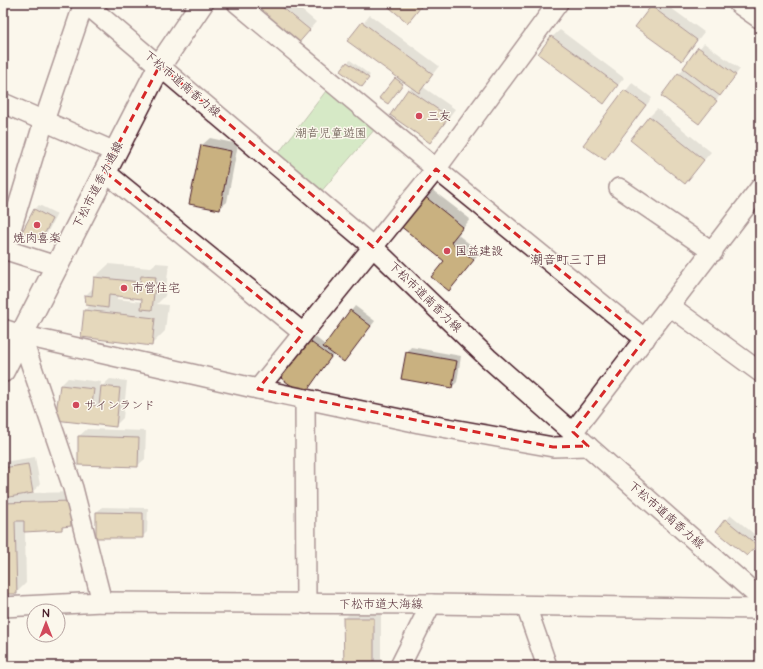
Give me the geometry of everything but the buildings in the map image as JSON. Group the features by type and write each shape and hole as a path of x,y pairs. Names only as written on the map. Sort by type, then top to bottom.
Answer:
{"street":[{"name":"下松市道南香力線","path":"84,3 160,65 373,247 488,358 574,432 760,598"},
{"path":"56,266 4,249 44,121 84,3"},
{"name":"下松市道香力通線","path":"3,371 12,332 56,266 160,65 202,3"},
{"path":"237,3 436,169 645,339"},
{"path":"258,389 436,169 558,3"},
{"path":"740,3 760,17"},
{"path":"3,103 115,152"},
{"path":"104,171 303,333"},
{"path":"618,188 713,252"},
{"path":"574,432 713,252 760,188"},
{"path":"670,306 760,372"},
{"path":"12,332 258,389 419,422 553,447 588,446"},
{"path":"12,332 73,488 102,602"},
{"path":"305,399 306,604"},
{"name":"下松市道大海線","path":"3,607 102,602 431,604 760,609"},
{"path":"400,666 431,604"},
{"path":"526,606 547,666"}],"highlighted area":[{"path":"160,65 373,247 436,169 645,339 573,432 588,446 553,447 258,389 303,333 104,171"}],"green space":[{"name":"潮音児童遊園","path":"329,87 375,129 319,194 277,155"}],"place":[{"name":"三友","path":"419,116"},
{"name":"焼肉喜楽","path":"37,225"},
{"name":"国益建設","path":"447,251"},
{"name":"市営住宅","path":"124,288"},
{"name":"サインランド","path":"76,405"}],"district":[{"name":"潮音町三丁目","path":"569,260"}]}
